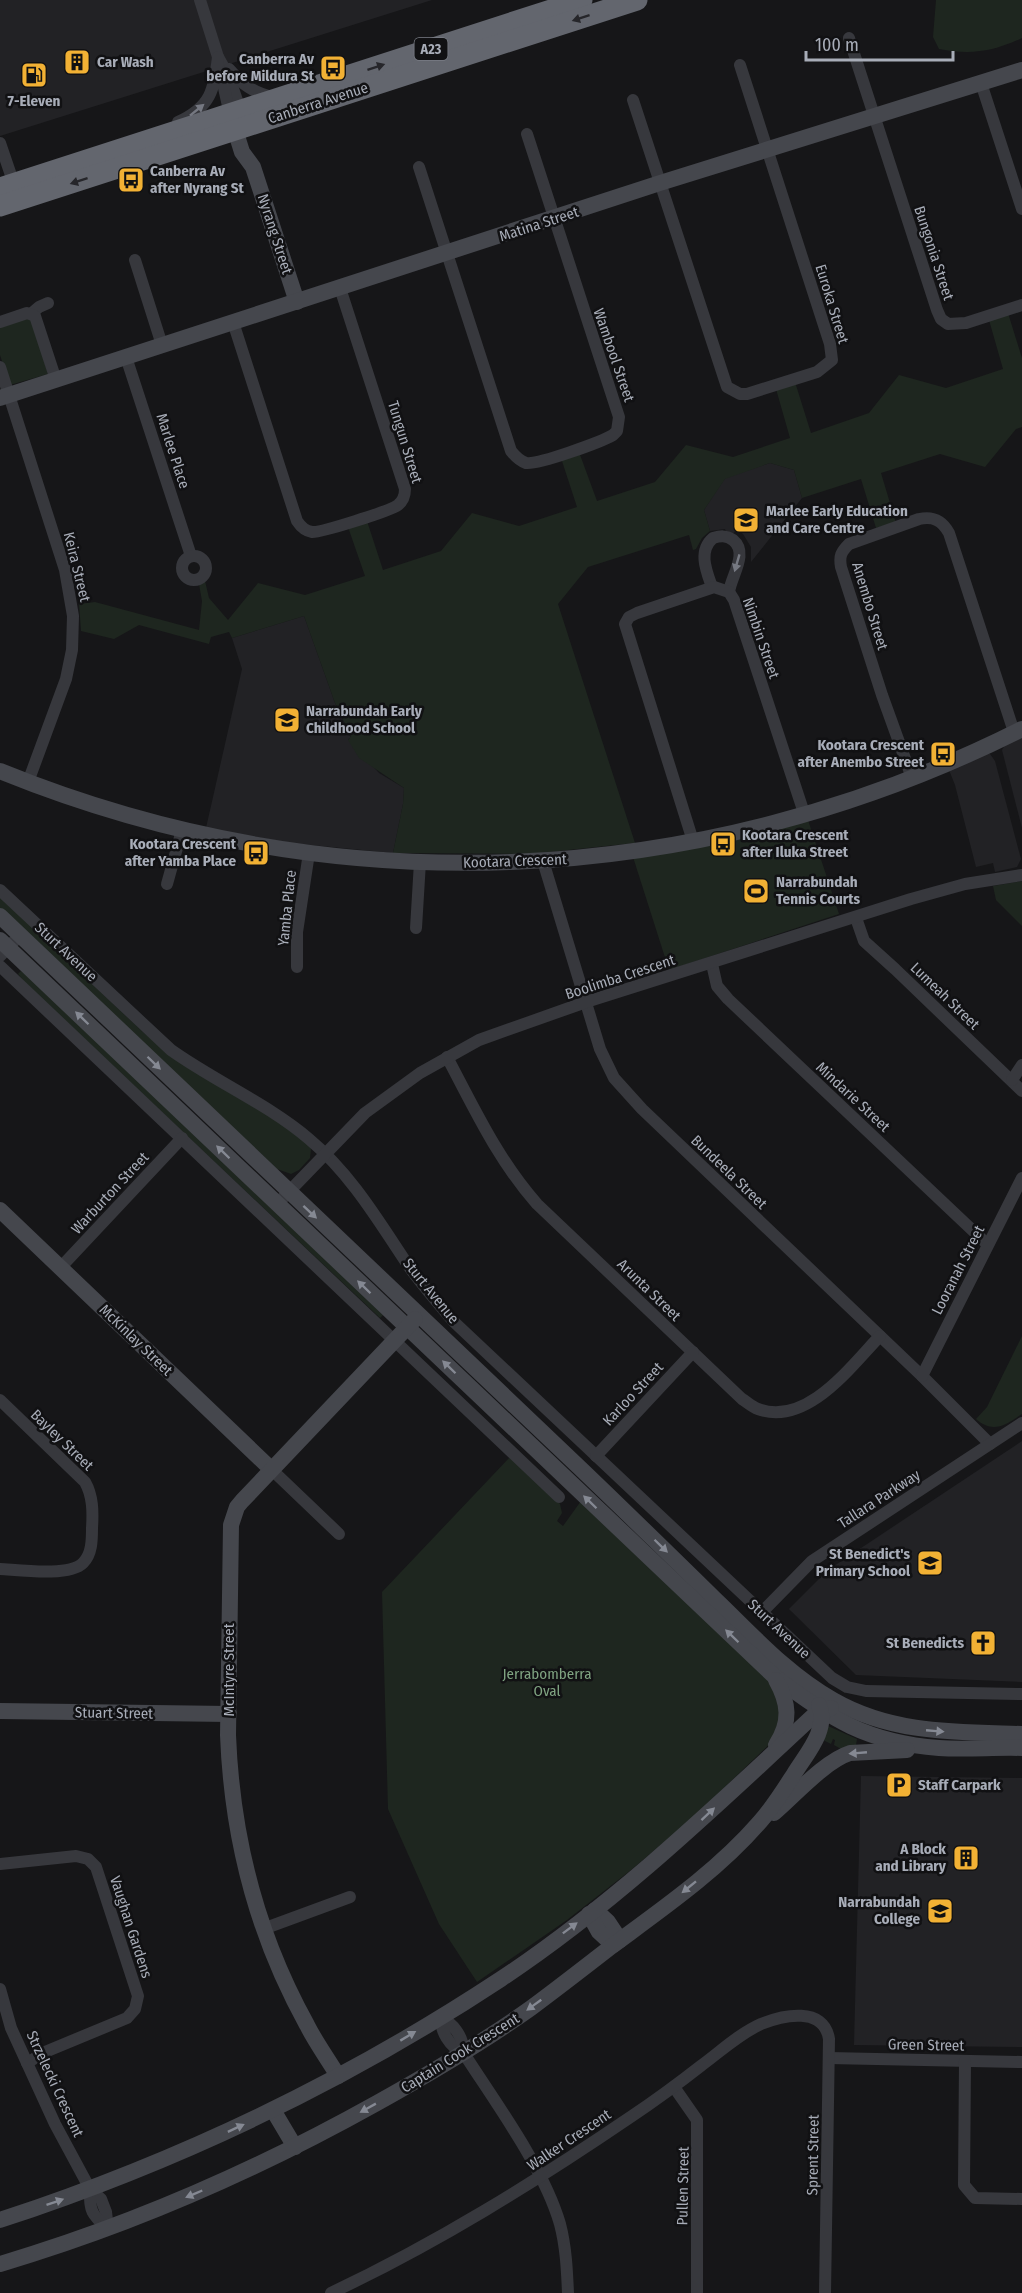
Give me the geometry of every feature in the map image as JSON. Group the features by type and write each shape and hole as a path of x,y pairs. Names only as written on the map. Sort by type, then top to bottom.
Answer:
{"highway":[{"name":"Canberra Avenue","path":"9,194 127,148 238,121 281,98 553,5 582,0"},
{"name":"Canberra Avenue","path":"9,194 238,121 637,0"}],"main road":[{"name":"Matina Street","path":"5,397 873,114 1022,70"},
{"name":"Nyrang Street","path":"238,121 253,150 253,167 297,302"},
{"name":"Kootara Crescent","path":"0,771 138,818 182,830 309,853 420,862 543,861 643,850 758,827 856,799 912,778 1018,731"},
{"name":"Sturt Avenue","path":"0,916 283,1198 799,1677 851,1709 890,1724 924,1730 1022,1734"},
{"name":"Sturt Avenue","path":"3,948 283,1198"},
{"name":"McKinlay Street","path":"0,1210 272,1469"},
{"name":"Sturt Avenue","path":"413,1321 774,1676 821,1712 856,1730 883,1739 938,1748"},
{"name":"McIntyre Street","path":"338,2076 307,2026 263,1929 248,1880 238,1835 229,1767 231,1525 242,1500 413,1321"},
{"path":"740,1623 780,1667 814,1695 821,1712"},
{"path":"764,1762 783,1734 788,1718 786,1700 774,1676"},
{"path":"0,2220 90,2189 180,2153 338,2076 440,2017 502,1978 592,1912 674,1845 812,1717 821,1712 851,1709"},
{"name":"Stuart Street","path":"0,1711 229,1714"},
{"name":"Captain Cook Crescent","path":"0,2264 108,2229 202,2191 290,2150 406,2087 529,2009 617,1943 734,1849 762,1820 789,1782 818,1734 822,1724 821,1712"},
{"path":"734,1849 832,1762 842,1756 938,1748 1022,1748"},
{"path":"764,1762 781,1767 789,1782"},
{"path":"592,1912 597,1929 617,1943"},
{"path":"270,2111 290,2150"}],"street":[{"name":"Nyrang Street","path":"200,0 218,57 221,81 238,121"},
{"name":"Bungonia Street","path":"849,38 941,318 948,324 966,322 1022,305"},
{"path":"218,57 242,84 254,92 281,98"},
{"path":"127,148 202,108 210,96 218,57"},
{"path":"740,65 767,149"},
{"path":"981,83 1022,208"},
{"path":"633,100 660,183"},
{"path":"527,134 554,219"},
{"name":"Euroka Street","path":"660,183 727,387 740,394 747,394 817,372 832,360 832,352 767,149"},
{"path":"1,151 9,194"},
{"path":"419,167 447,254"},
{"name":"Wambool Street","path":"447,254 511,451 527,463 573,451 613,435 617,431 619,417 554,219"},
{"path":"135,260 162,345"},
{"name":"Tungun Street","path":"232,322 297,521 303,528 313,532 343,524 396,506 403,499 405,491 340,288"},
{"path":"0,322 32,313 48,303"},
{"path":"32,313 38,321 56,380"},
{"name":"Marlee Place","path":"126,357 191,556"},
{"path":"0,367 5,397"},
{"name":"Keira Street","path":"5,397 65,570 74,620 72,650 66,679 28,782"},
{"name":"Anembo Street","path":"912,778 882,695 841,567 839,558 849,544 928,517 944,524 1018,731"},
{"path":"693,841 625,624 629,617 637,613 712,587 704,549 713,538 726,536 735,542 740,555 729,592"},
{"name":"Nimbin Street","path":"712,587 729,592 734,600 804,813"},
{"path":"167,884 182,830"},
{"name":"Yamba Place","path":"297,967 297,932 309,853"},
{"name":"Bundeela Street","path":"543,861 600,1049 614,1078 642,1109 922,1376 990,1444"},
{"path":"416,928 420,862"},
{"name":"Boolimba Crescent","path":"283,1198 365,1113 392,1092 447,1057 479,1040 586,1002 712,964 911,899 965,884 1022,875"},
{"name":"Sturt Avenue","path":"0,890 171,1050 199,1070 283,1118 340,1168 369,1203 412,1271 453,1321 832,1678 853,1689 866,1691 1022,1694"},
{"name":"Lumeah Street","path":"856,918 864,941 1022,1091"},
{"path":"3,948 20,935"},
{"name":"Mindarie Street","path":"712,964 717,987 728,999 987,1244"},
{"path":"0,966 559,1497"},
{"name":"Arunta Street","path":"447,1057 490,1140 518,1182 537,1204 742,1399 757,1409 778,1413 800,1408 822,1395 880,1336"},
{"path":"1012,1080 1022,1065"},
{"name":"Warburton Street","path":"60,1268 182,1138"},
{"name":"Looranah Street","path":"922,1376 1022,1178"},
{"name":"Karloo Street","path":"596,1456 693,1352"},
{"name":"Bayley Street","path":"0,1400 85,1482 90,1490 92,1522 88,1557 79,1567 58,1571 0,1569"},
{"name":"Tallara Parkway","path":"762,1612 812,1560 1022,1423"},
{"path":"272,1469 339,1534"},
{"name":"Vaughan Gardens","path":"0,1864 75,1857 88,1859 96,1867 138,1996 135,2009 127,2018 45,2052 27,2063"},
{"path":"263,1929 350,1897"},
{"name":"Strzelecki Crescent","path":"0,1989 6,2030 27,2063 55,2124 90,2189 90,2205 94,2217 108,2229"},
{"name":"Walker Crescent","path":"331,2293 409,2254 498,2204 674,2087 756,2026 776,2019 798,2016 811,2016 819,2020"},
{"path":"440,2017 441,2027 455,2049 463,2052 540,2177 560,2224 567,2259 568,2293"},
{"name":"Sprent Street","path":"819,2020 829,2035 830,2058 825,2293"},
{"name":"Green Street","path":"830,2058 1022,2062"},
{"path":"965,2061 964,2185 975,2198 1022,2199"},
{"name":"Pullen Street","path":"674,2087 697,2120 697,2293"}],"shaded area":[{"path":"0,0 432,0 0,136"},
{"name":"Marlee Early Education and Care Centre","path":"770,463 794,470 802,498 751,562 751,547 743,534 738,530 730,535 725,529 710,531 704,510 725,478"},
{"name":"Narrabundah Early Childhood School","path":"304,616 335,703 351,738 348,739 379,773 404,788 393,853 290,843 206,828 242,669 232,638"},
{"path":"1022,735 1022,828 1002,750 1006,743"},
{"path":"985,754 990,754 995,761 1021,859 1017,867 995,872 993,863 976,867 949,770"},
{"name":"St Benedict's Primary School","path":"1022,1441 1022,1682 856,1675 789,1609 828,1570"},
{"name":"Narrabundah College","path":"861,1776 1022,1778 1022,2047 854,2045"}],"green space":[{"path":"936,0 1022,0 1022,38 981,51 961,52 939,49 933,37"},
{"path":"1008,313 1022,358 1022,427 1016,429 985,467 940,454 881,473 896,523 876,528 861,479 802,498 794,470 770,463 725,479 704,510 710,531 702,538 696,549 693,550 689,535 588,567 558,604 635,843 530,854 393,853 404,788 359,758 348,740 351,737 335,703 304,616 232,638 229,632 211,637 209,644 139,625 114,639 81,631 79,604 95,602 199,630 202,601 199,584 205,581 209,598 228,620 258,583 305,595 365,576 348,527 367,521 383,570 441,551 472,513 519,526 577,507 561,458 579,452 597,501 655,482 686,445 733,457 790,438 776,389 795,382 811,433 869,413 899,375 946,388 1003,369 989,320"},
{"path":"24,317 32,320 48,374 10,385 0,355 0,325"},
{"path":"808,820 839,914 669,970 633,857"},
{"path":"1022,881 1022,926 996,900 993,886"},
{"path":"0,897 144,1033 175,1058 269,1115 309,1145 310,1158 299,1170 291,1174 277,1169 0,908"},
{"path":"21,971 31,978 383,1315 380,1318 26,984 18,974"},
{"path":"1022,1336 1022,1414 999,1426 982,1424 976,1419 987,1407"},
{"name":"Jerrabomberra Oval","path":"511,1456 560,1504 562,1513 557,1521 563,1526 581,1501 772,1684 784,1711 772,1742 689,1821 567,1920 477,1982 439,1924 388,1809 382,1592"},
{"path":"828,1726 857,1739 856,1745 841,1749 834,1745 835,1740 833,1739 831,1744 821,1739"}],"place":[{"name":"Car Wash","path":"77,62"},
{"name":"Canberra Av before Mildura St","path":"333,68"},
{"name":"7-Eleven","path":"34,75"},
{"name":"Canberra Av after Nyrang St","path":"131,180"},
{"name":"Marlee Early Education and Care Centre","path":"746,520"},
{"name":"Narrabundah Early Childhood School","path":"287,720"},
{"name":"Kootara Crescent after Anembo Street","path":"943,754"},
{"name":"Kootara Crescent after Iluka Street","path":"723,844"},
{"name":"Kootara Crescent after Yamba Place","path":"256,853"},
{"name":"Narrabundah Tennis Courts","path":"756,891"},
{"name":"St Benedict's Primary School","path":"930,1563"},
{"name":"St Benedicts","path":"983,1643"},
{"name":"Staff Carpark","path":"899,1785"},
{"name":"A Block and Library","path":"966,1858"},
{"name":"Narrabundah College","path":"940,1911"}]}
